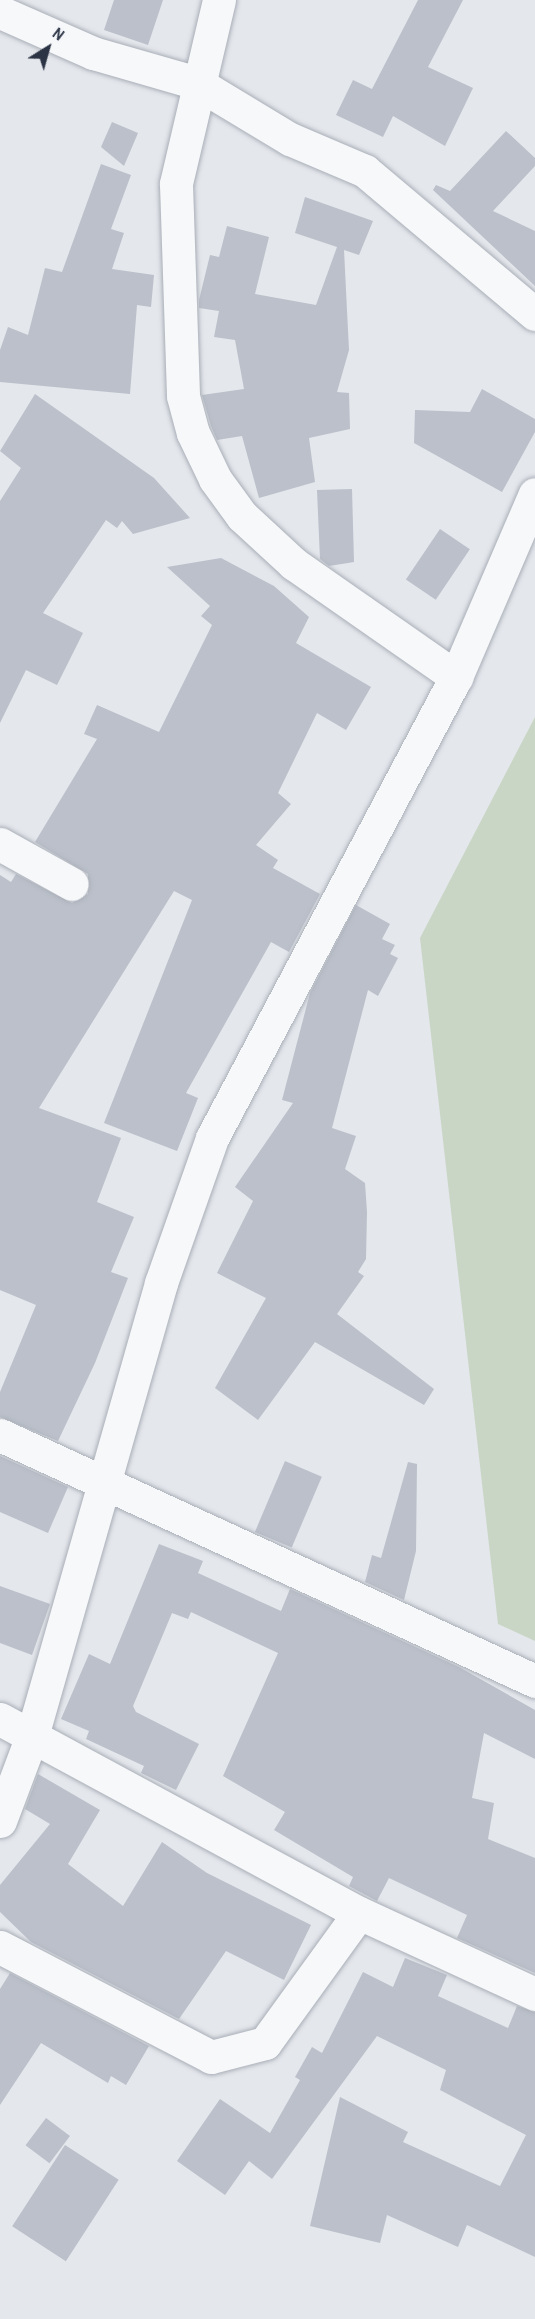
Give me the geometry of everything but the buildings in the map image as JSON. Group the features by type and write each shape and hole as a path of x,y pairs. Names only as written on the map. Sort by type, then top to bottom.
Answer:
{"street":[{"path":"219,0 197,83 176,184 183,396 193,433 215,479 242,516 294,564 456,677"},
{"path":"0,12 93,53 197,83 290,139 365,171 535,314"},
{"path":"0,1821 32,1736 102,1482 161,1283 212,1138 456,677 535,494"},
{"path":"0,844 72,884"},
{"path":"0,1435 535,1681"},
{"path":"0,1719 359,1913 535,1994"},
{"path":"0,1947 211,2057 265,2043 359,1913"}],"green space":[{"path":"535,717 535,1641 498,1624 420,938"}]}
